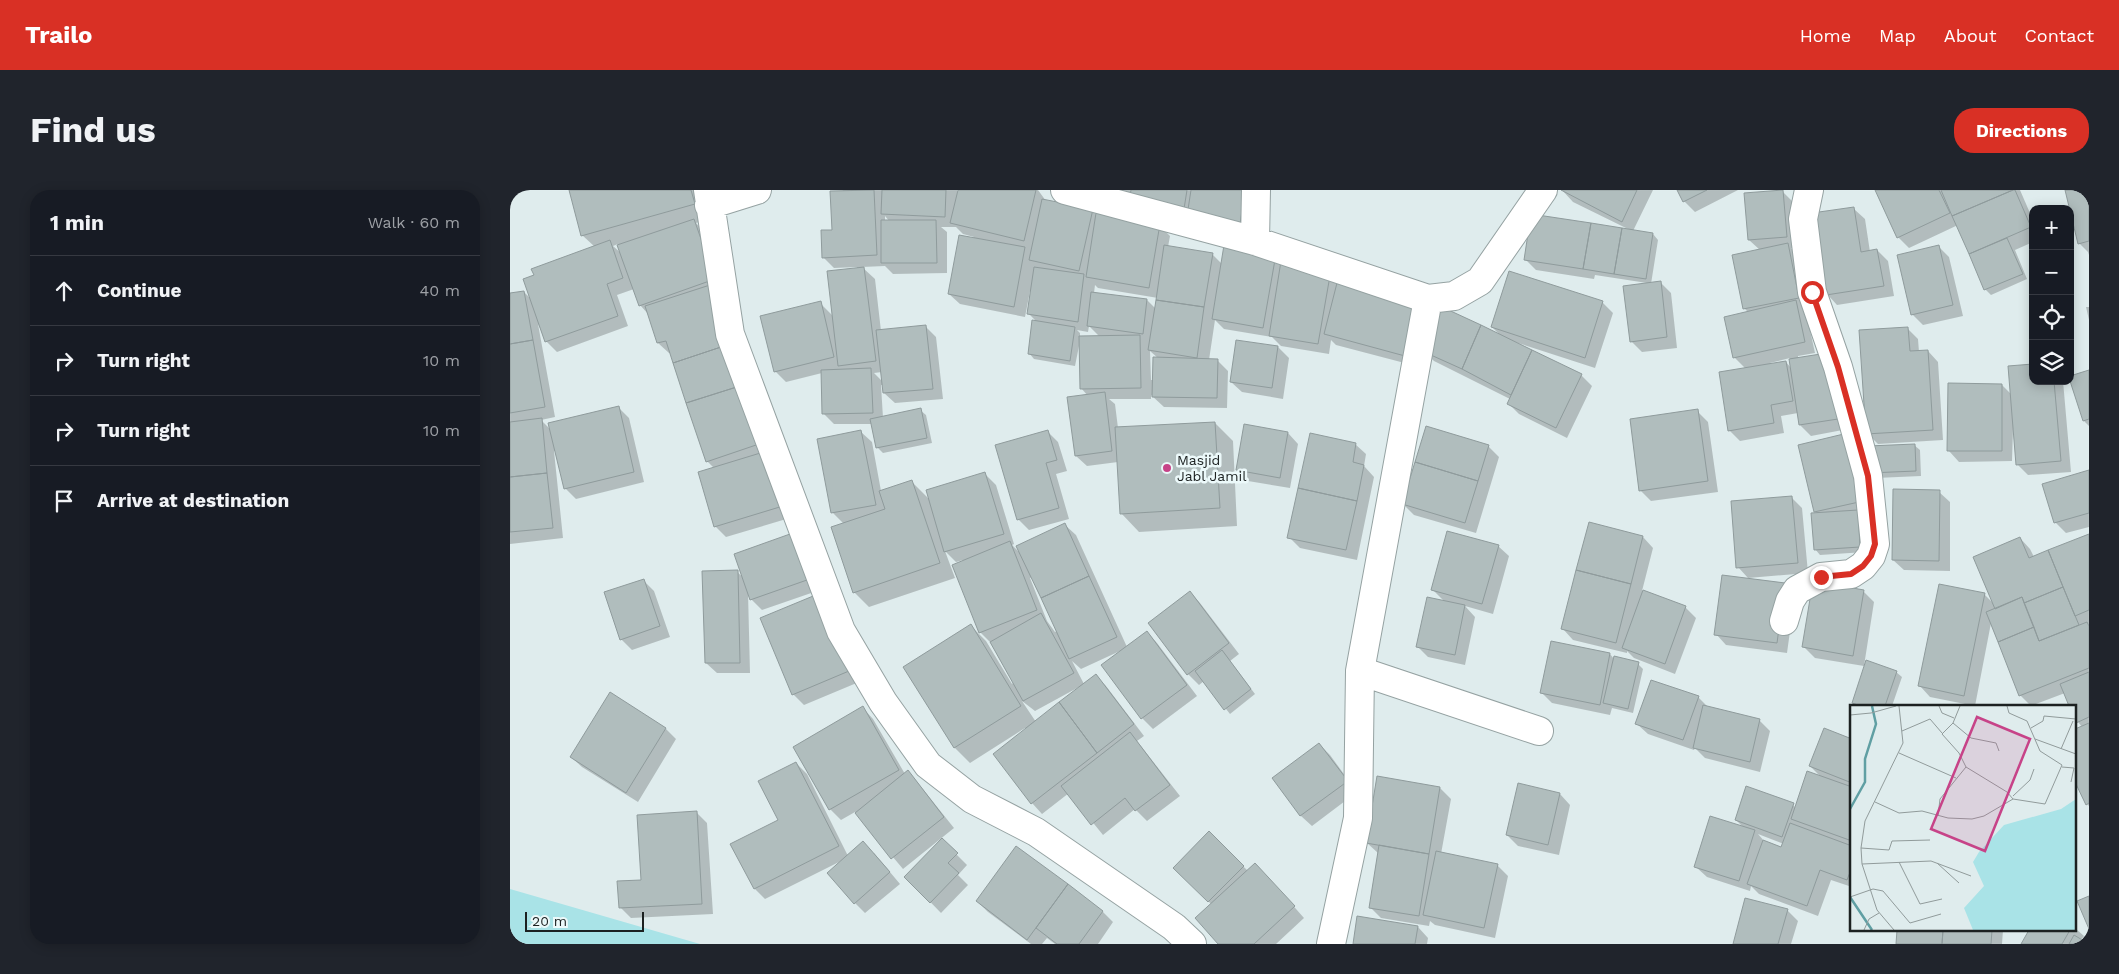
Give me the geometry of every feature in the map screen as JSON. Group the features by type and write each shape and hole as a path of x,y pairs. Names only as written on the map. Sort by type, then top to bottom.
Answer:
{"street":[{"path":"757,190 708,198 730,334 841,632 883,702 928,765 972,799 1036,832 1174,927 1192,944"},
{"path":"1065,190 1255,241 1428,299 1454,296 1480,281 1543,190"},
{"path":"1255,241 1256,190"},
{"path":"1784,621 1790,601 1798,590 1821,577 1851,574 1863,566 1871,556 1875,544 1868,476 1838,367 1812,292 1803,219 1809,190"},
{"path":"1331,944 1358,818 1360,671 1428,299"},
{"path":"1360,671 1539,730"}],"shaded area":[{"path":"510,889 700,944 510,944"}],"building":[{"path":"569,190 691,190 695,204 581,236"},
{"path":"874,190 877,255 822,258 821,230 832,230 830,191"},
{"path":"882,190 946,190 945,217 881,214"},
{"path":"958,190 1036,190 1024,241 950,223"},
{"path":"1131,190 1187,190 1184,209 1129,201"},
{"path":"1191,190 1245,190 1240,224 1187,216"},
{"path":"1561,190 1637,190 1622,222"},
{"path":"1677,190 1707,190 1683,202"},
{"path":"1783,190 1787,237 1748,240 1744,193"},
{"path":"1875,190 1939,190 1950,213 1897,238"},
{"path":"1941,190 2013,190 1952,216"},
{"path":"2015,190 2029,222 2029,228 1969,254 1952,216"},
{"path":"2065,190 2089,190 2089,241 2078,244 2074,227 2074,205 2069,205"},
{"path":"1042,199 1093,209 1079,271 1029,260"},
{"path":"1854,207 1861,252 1877,249 1884,286 1826,295 1812,213"},
{"path":"1096,213 1160,224 1149,288 1086,277"},
{"path":"1531,214 1591,223 1583,269 1524,260"},
{"path":"694,219 715,279 639,306 617,245"},
{"path":"881,220 936,220 937,263 881,263"},
{"path":"1591,223 1622,228 1614,274 1583,269"},
{"path":"1622,228 1653,233 1646,279 1614,274"},
{"path":"959,235 1025,247 1014,307 948,294"},
{"path":"2007,238 2023,274 1984,290 1969,254"},
{"path":"610,240 623,278 607,284 618,316 545,342 523,279 534,275 531,269"},
{"path":"1788,243 1799,298 1743,309 1732,255"},
{"path":"1164,245 1213,253 1204,307 1156,300"},
{"path":"1224,245 1276,254 1263,328 1212,319"},
{"path":"1939,245 1953,305 1911,315 1897,255"},
{"path":"1281,261 1331,270 1318,344 1269,336"},
{"path":"864,267 876,361 838,366 827,271"},
{"path":"1034,267 1084,274 1078,322 1027,314"},
{"path":"1509,271 1603,301 1585,358 1491,327"},
{"path":"1338,279 1419,301 1405,356 1324,334"},
{"path":"1661,281 1667,337 1630,342 1623,286"},
{"path":"710,285 730,344 673,363 666,341 657,343 645,306"},
{"path":"524,291 533,340 510,344 510,293"},
{"path":"1091,292 1147,299 1143,334 1087,326"},
{"path":"1156,300 1204,307 1197,358 1148,350"},
{"path":"1796,300 1805,342 1733,358 1724,317"},
{"path":"821,301 834,357 774,372 760,316"},
{"path":"1442,307 1481,325 1462,369 1422,351"},
{"path":"1032,320 1075,327 1070,361 1028,354"},
{"path":"926,325 933,389 883,393 876,330"},
{"path":"1481,325 1532,350 1511,395 1462,369"},
{"path":"1908,327 1910,351 1928,350 1933,430 1866,434 1859,330"},
{"path":"1140,335 1141,388 1080,389 1079,336"},
{"path":"533,340 545,407 510,413 510,344"},
{"path":"1236,340 1278,346 1272,388 1230,382"},
{"path":"730,344 743,385 686,403 673,363"},
{"path":"1532,350 1582,374 1556,428 1507,404"},
{"path":"1827,353 1838,419 1799,425 1789,359"},
{"path":"1153,357 1218,359 1217,398 1152,397"},
{"path":"1786,361 1793,401 1771,405 1774,423 1728,431 1719,372"},
{"path":"2029,364 2029,385 2054,385 2061,461 2016,465 2008,366"},
{"path":"871,368 873,413 822,414 821,370"},
{"path":"2089,370 2089,419 2083,421 2071,385 2074,385 2074,375"},
{"path":"1948,383 2002,384 2002,451 1947,451"},
{"path":"743,385 762,443 706,462 686,403"},
{"path":"1105,392 1112,451 1075,456 1067,397"},
{"path":"619,406 634,472 564,489 548,423"},
{"path":"921,408 927,438 876,448 870,419"},
{"path":"1698,409 1708,481 1639,491 1630,419"},
{"path":"542,418 547,473 510,477 510,422"},
{"name":"Masjid Jabl Jamil","path":"1215,422 1220,508 1120,514 1115,427"},
{"path":"1244,424 1288,432 1280,478 1236,470"},
{"path":"1426,426 1489,445 1478,481 1415,462"},
{"path":"861,430 876,505 831,513 817,439"},
{"path":"1048,430 1057,460 1046,463 1059,508 1017,520 995,445"},
{"path":"1852,432 1868,500 1814,512 1798,445"},
{"path":"1310,433 1356,443 1353,462 1364,465 1357,501 1298,488"},
{"path":"1915,444 1916,471 1869,473 1868,446"},
{"path":"767,451 783,506 714,527 698,472"},
{"path":"1415,462 1478,481 1465,523 1402,504"},
{"path":"2089,470 2089,513 2054,523 2042,484"},
{"path":"985,472 1004,534 944,552 926,490"},
{"path":"547,473 553,528 510,532 510,477"},
{"path":"912,480 940,563 853,593 831,527 885,509 879,491"},
{"path":"1298,488 1357,501 1346,550 1287,538"},
{"path":"1893,489 1940,490 1939,561 1892,560"},
{"path":"1792,496 1798,563 1736,568 1731,501"},
{"path":"1858,510 1860,547 1814,550 1811,513"},
{"path":"1589,522 1643,536 1631,584 1576,570"},
{"path":"1065,523 1089,576 1041,598 1016,546"},
{"path":"1447,531 1499,545 1482,604 1431,590"},
{"path":"790,534 807,580 750,600 734,554"},
{"path":"2089,534 2089,610 2075,616 2048,550"},
{"path":"2020,537 2029,558 2048,550 2063,587 2024,603 2022,597 1995,609 1973,557"},
{"path":"1010,541 1037,610 979,633 952,565"},
{"path":"738,570 740,663 705,663 702,571"},
{"path":"1576,570 1631,584 1616,643 1561,629"},
{"path":"1722,575 1785,583 1777,643 1714,635"},
{"path":"1089,576 1117,637 1069,659 1041,598"},
{"path":"644,579 660,626 620,640 604,592"},
{"path":"1813,581 1864,590 1853,656 1802,647"},
{"path":"1939,584 1985,593 1964,696 1918,686"},
{"path":"2063,587 2079,625 2039,641 2024,603"},
{"path":"1643,590 1686,606 1665,664 1622,648"},
{"path":"1190,591 1229,643 1187,675 1148,623"},
{"path":"818,594 849,671 792,695 760,618"},
{"path":"1427,597 1465,605 1455,655 1416,647"},
{"path":"2022,597 2034,627 1998,642 1986,612"},
{"path":"1041,613 1074,673 1023,701 990,642"},
{"path":"2087,622 2089,626 2089,668 2019,696 1998,642 2034,627 2039,641"},
{"path":"971,624 1021,706 954,748 903,667"},
{"path":"1147,631 1187,685 1141,719 1101,665"},
{"path":"1551,641 1610,653 1600,705 1540,693"},
{"path":"1222,650 1251,689 1224,710 1195,671"},
{"path":"1614,656 1639,662 1628,709 1603,703"},
{"path":"1866,660 1897,671 1885,705 1858,705 1852,703"},
{"path":"2089,672 2089,717 2076,723 2076,705 2069,705 2060,684"},
{"path":"1096,674 1134,724 1097,753 1059,702"},
{"path":"1651,680 1699,696 1683,740 1635,724"},
{"path":"610,692 666,728 626,793 570,757"},
{"path":"1059,702 1097,753 1031,804 993,754"},
{"path":"1703,705 1760,719 1750,762 1693,748"},
{"path":"863,706 899,770 829,810 793,747"},
{"path":"2089,723 2089,803 2086,805 2076,784 2076,729"},
{"path":"1824,728 1850,738 1850,782 1809,766"},
{"path":"1130,732 1170,785 1135,811 1125,798 1091,825 1061,786"},
{"path":"1319,743 1348,781 1300,816 1272,778"},
{"path":"796,762 839,846 754,889 730,844 778,820 758,781"},
{"path":"908,770 944,817 891,859 855,813"},
{"path":"1807,771 1850,786 1850,840 1791,819"},
{"path":"1377,776 1440,787 1429,854 1366,843"},
{"path":"1518,783 1560,793 1548,845 1506,835"},
{"path":"1746,786 1794,803 1782,837 1735,820"},
{"path":"697,811 702,904 619,908 617,881 641,880 637,815"},
{"path":"1710,816 1755,830 1739,881 1694,867"},
{"path":"1790,823 1850,845 1850,872 1847,880 1820,870 1807,906 1747,884 1763,840 1781,847"},
{"path":"1209,831 1244,866 1208,902 1173,868"},
{"path":"942,838 958,853 948,863 959,873 930,903 904,877"},
{"path":"863,841 890,872 854,904 827,873"},
{"path":"1379,845 1429,854 1419,916 1369,908"},
{"path":"1016,846 1068,884 1027,940 976,901"},
{"path":"1436,851 1498,864 1484,928 1423,915"},
{"path":"1255,863 1295,906 1254,944 1218,944 1195,918"},
{"path":"1068,884 1103,911 1079,944 1057,944 1036,928"},
{"path":"2089,896 2089,929 2077,901"},
{"path":"1745,898 1788,909 1778,944 1733,944"},
{"path":"1357,916 1418,926 1415,944 1353,944"},
{"path":"1897,932 1943,932 1942,944 1896,944"},
{"path":"1943,932 1992,932 1991,944 1942,944"},
{"path":"2028,932 2069,932 2062,944 2021,944"},
{"path":"2074,935 2089,944 2069,944"}],"place":[{"name":"Masjid Jabl Jamil","path":"1167,468"}],"route":[{"path":"1812,292 1838,367 1868,476 1875,544 1871,556 1863,566 1851,574 1821,577"}]}
